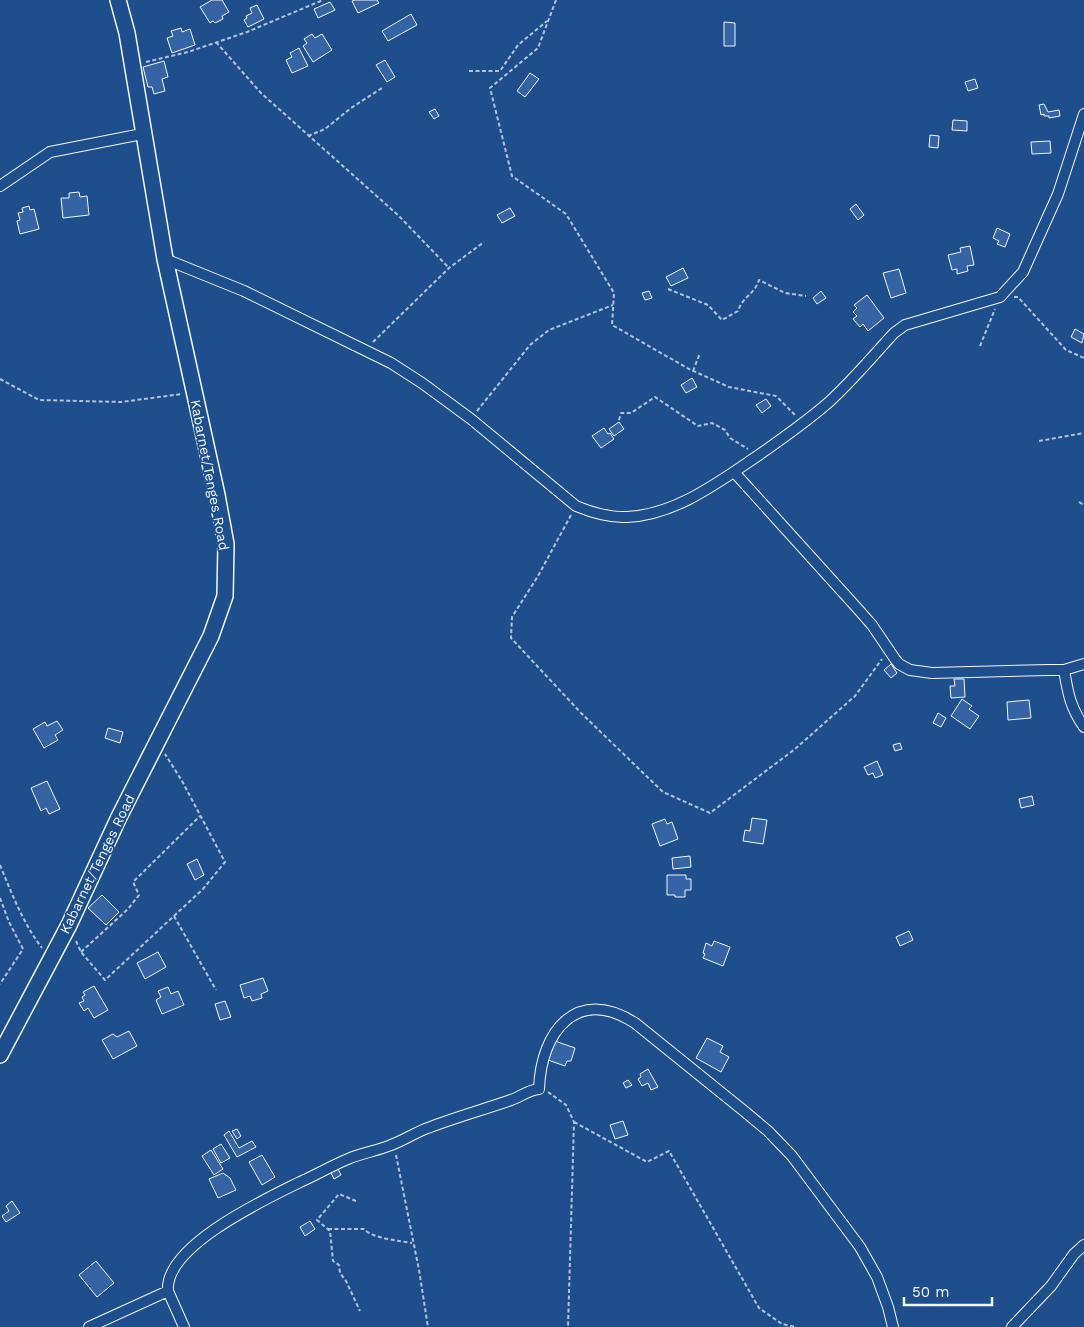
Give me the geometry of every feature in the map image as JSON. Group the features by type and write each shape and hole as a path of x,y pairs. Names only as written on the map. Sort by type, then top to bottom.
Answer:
{"street":[{"name":"Kabarnet/Tenges Road","path":"0,1055 69,925 158,739 211,636 225,596 226,544 165,259 123,15 118,0"},
{"path":"165,259 244,291 391,363 471,419 576,506 597,514 612,517 629,517 660,511 704,491 804,424 830,401 894,333 905,325 1000,296 1023,272 1058,194 1084,114"},
{"path":"0,186 50,152 142,134"},
{"path":"734,472 857,608 899,664 910,670 920,672 971,673 1064,670 1084,664"},
{"path":"1064,670 1070,702 1075,715 1084,727"},
{"path":"184,1327 168,1291 170,1277 186,1254 203,1239 257,1204 349,1158 393,1145 401,1139 427,1128 539,1089 542,1059 547,1044 554,1032 568,1018 588,1010 608,1010 621,1014 635,1023 768,1131 792,1156 864,1254 877,1277 893,1327"},
{"path":"1012,1327 1051,1286 1074,1254 1084,1245"},
{"path":"89,1327 168,1291"}],"path":[{"path":"132,65 188,52 247,32 323,0"},
{"path":"556,0 538,48 490,88 512,176 566,214 614,293 612,325 693,370 729,387 776,396 804,424"},
{"path":"469,71 500,71 518,45 549,20"},
{"path":"216,42 261,93 399,216 448,268"},
{"path":"308,136 326,129 351,108 382,88"},
{"path":"364,350 448,268 484,242"},
{"path":"668,289 708,305 722,320 738,311 741,301 756,290 759,280 785,293 806,296"},
{"path":"980,346 1000,296 1018,297 1066,350 1084,358"},
{"path":"471,419 530,345 549,330 613,305"},
{"path":"693,370 700,353"},
{"path":"0,379 39,400 121,402 194,392"},
{"path":"620,420 620,413 631,413 655,397 698,426 712,423 725,430 730,438 758,456"},
{"path":"1039,441 1084,433"},
{"path":"576,506 538,576 512,617 511,638 581,712 663,792 710,814 795,749 855,696 889,650"},
{"path":"69,925 81,952 105,980 203,889 225,862 158,739"},
{"path":"81,952 128,909 139,895 133,882 200,816"},
{"path":"0,865 13,897 32,934 51,959"},
{"path":"0,898 23,950 0,984"},
{"path":"174,916 216,990"},
{"path":"539,1089 546,1091 566,1105 574,1122 568,1327"},
{"path":"574,1122 647,1162 669,1151 759,1308 782,1324 796,1327"},
{"path":"393,1145 428,1327"},
{"path":"356,1201 339,1194 318,1220 330,1231 333,1261 339,1265 340,1273 346,1281 360,1311"},
{"path":"328,1229 364,1229 366,1233 413,1243"}],"building":[{"path":"212,0 222,0 229,12 222,16 223,19 215,23 213,21 210,23 200,7"},
{"path":"377,0 379,3 358,13 352,1"},
{"path":"330,2 335,10 318,18 314,9"},
{"path":"257,5 264,19 248,27 244,20 247,18 246,16 252,13 250,8"},
{"path":"411,14 417,25 388,41 382,31"},
{"path":"724,22 735,23 735,46 724,46"},
{"path":"181,28 182,32 190,29 195,45 172,53 167,38 173,36 171,31"},
{"path":"312,34 315,38 322,34 332,50 313,62 303,46 307,43 304,39"},
{"path":"299,48 308,66 292,73 286,60 292,57 290,53"},
{"path":"385,60 395,77 387,82 376,65"},
{"path":"164,61 168,77 162,79 165,91 154,94 152,87 148,87 143,67"},
{"path":"530,73 539,79 525,97 517,91"},
{"path":"975,79 978,88 968,91 965,82"},
{"path":"1044,104 1048,112 1059,110 1060,116 1049,118 1049,116 1044,116 1044,114 1041,115 1039,105"},
{"path":"435,109 439,116 434,119 429,112"},
{"path":"953,120 967,121 967,131 952,130"},
{"path":"930,135 939,136 938,148 929,147"},
{"path":"1050,141 1051,153 1032,154 1031,142"},
{"path":"79,192 80,197 87,196 89,215 63,218 61,198 69,198 69,193"},
{"path":"856,204 864,215 858,220 850,209"},
{"path":"29,206 30,210 34,209 39,229 20,234 17,221 20,220 18,213 23,212 22,208"},
{"path":"510,208 515,216 502,223 497,215"},
{"path":"997,228 1010,234 1005,247 997,244 999,241 993,238"},
{"path":"970,246 974,265 967,266 968,271 957,274 957,269 952,270 948,255 961,252 960,248"},
{"path":"683,268 688,278 671,286 666,277"},
{"path":"899,269 906,293 891,298 883,273"},
{"path":"649,291 652,298 645,300 642,293"},
{"path":"821,291 826,298 817,304 813,298"},
{"path":"867,295 884,318 868,331 863,324 860,327 853,319 857,316 853,312 857,308 854,305"},
{"path":"1075,329 1084,334 1082,343 1071,337"},
{"path":"692,378 697,387 686,393 681,385"},
{"path":"766,399 771,406 762,413 756,405"},
{"path":"619,422 624,429 614,436 609,429"},
{"path":"604,428 614,439 601,448 592,436"},
{"path":"891,664 897,673 891,678 884,670"},
{"path":"954,679 964,679 965,697 951,698 950,686 955,686"},
{"path":"962,699 972,706 969,709 979,716 970,729 951,716"},
{"path":"1029,700 1031,718 1008,720 1007,702"},
{"path":"938,713 946,718 941,727 933,723"},
{"path":"57,721 63,730 55,735 58,740 44,748 33,729 45,722 47,726"},
{"path":"108,728 123,732 120,743 105,738"},
{"path":"900,743 902,749 895,751 893,745"},
{"path":"877,761 883,775 875,778 873,773 868,775 864,767"},
{"path":"47,781 60,809 49,814 46,808 41,811 31,788"},
{"path":"1032,796 1034,805 1021,808 1019,799"},
{"path":"752,818 767,820 763,844 743,841 745,830 750,831"},
{"path":"665,819 667,824 672,822 678,839 660,846 652,824"},
{"path":"690,856 691,867 673,869 672,858"},
{"path":"197,859 204,875 195,880 187,864"},
{"path":"667,875 686,875 686,879 691,879 691,890 685,890 685,897 667,895"},
{"path":"102,895 119,912 106,925 88,908"},
{"path":"909,931 913,940 900,946 896,937"},
{"path":"714,941 730,947 723,966 703,958 706,943 712,946"},
{"path":"158,952 166,967 145,979 137,963"},
{"path":"263,978 268,991 261,994 262,998 252,1001 250,996 244,998 240,985"},
{"path":"94,986 108,1010 94,1018 88,1008 84,1011 79,1003 84,1001 82,997 85,995 83,992"},
{"path":"168,987 171,994 178,991 184,1005 162,1014 156,1000 161,997 158,991"},
{"path":"225,1001 231,1017 220,1020 215,1004"},
{"path":"129,1031 137,1046 113,1059 102,1040 113,1034 117,1037"},
{"path":"707,1038 723,1046 720,1052 729,1057 721,1072 696,1058"},
{"path":"555,1041 575,1048 571,1061 567,1061 565,1066 548,1060"},
{"path":"648,1069 658,1087 651,1090 648,1083 642,1086 638,1079 641,1077 640,1074"},
{"path":"628,1080 632,1085 626,1088 623,1083"},
{"path":"623,1121 628,1135 615,1139 610,1125"},
{"path":"237,1129 241,1136 237,1139 232,1131"},
{"path":"229,1131 239,1148 252,1141 256,1147 237,1157 224,1135"},
{"path":"221,1144 230,1158 221,1163 213,1149"},
{"path":"211,1150 223,1169 214,1175 202,1156"},
{"path":"262,1155 275,1177 262,1185 249,1162"},
{"path":"337,1167 341,1175 334,1179 330,1171"},
{"path":"223,1173 230,1178 236,1190 218,1198 209,1179"},
{"path":"12,1201 20,1213 6,1222 2,1216 9,1211 6,1206"},
{"path":"310,1221 315,1229 305,1236 300,1227"},
{"path":"96,1261 114,1283 97,1297 79,1275"}]}
